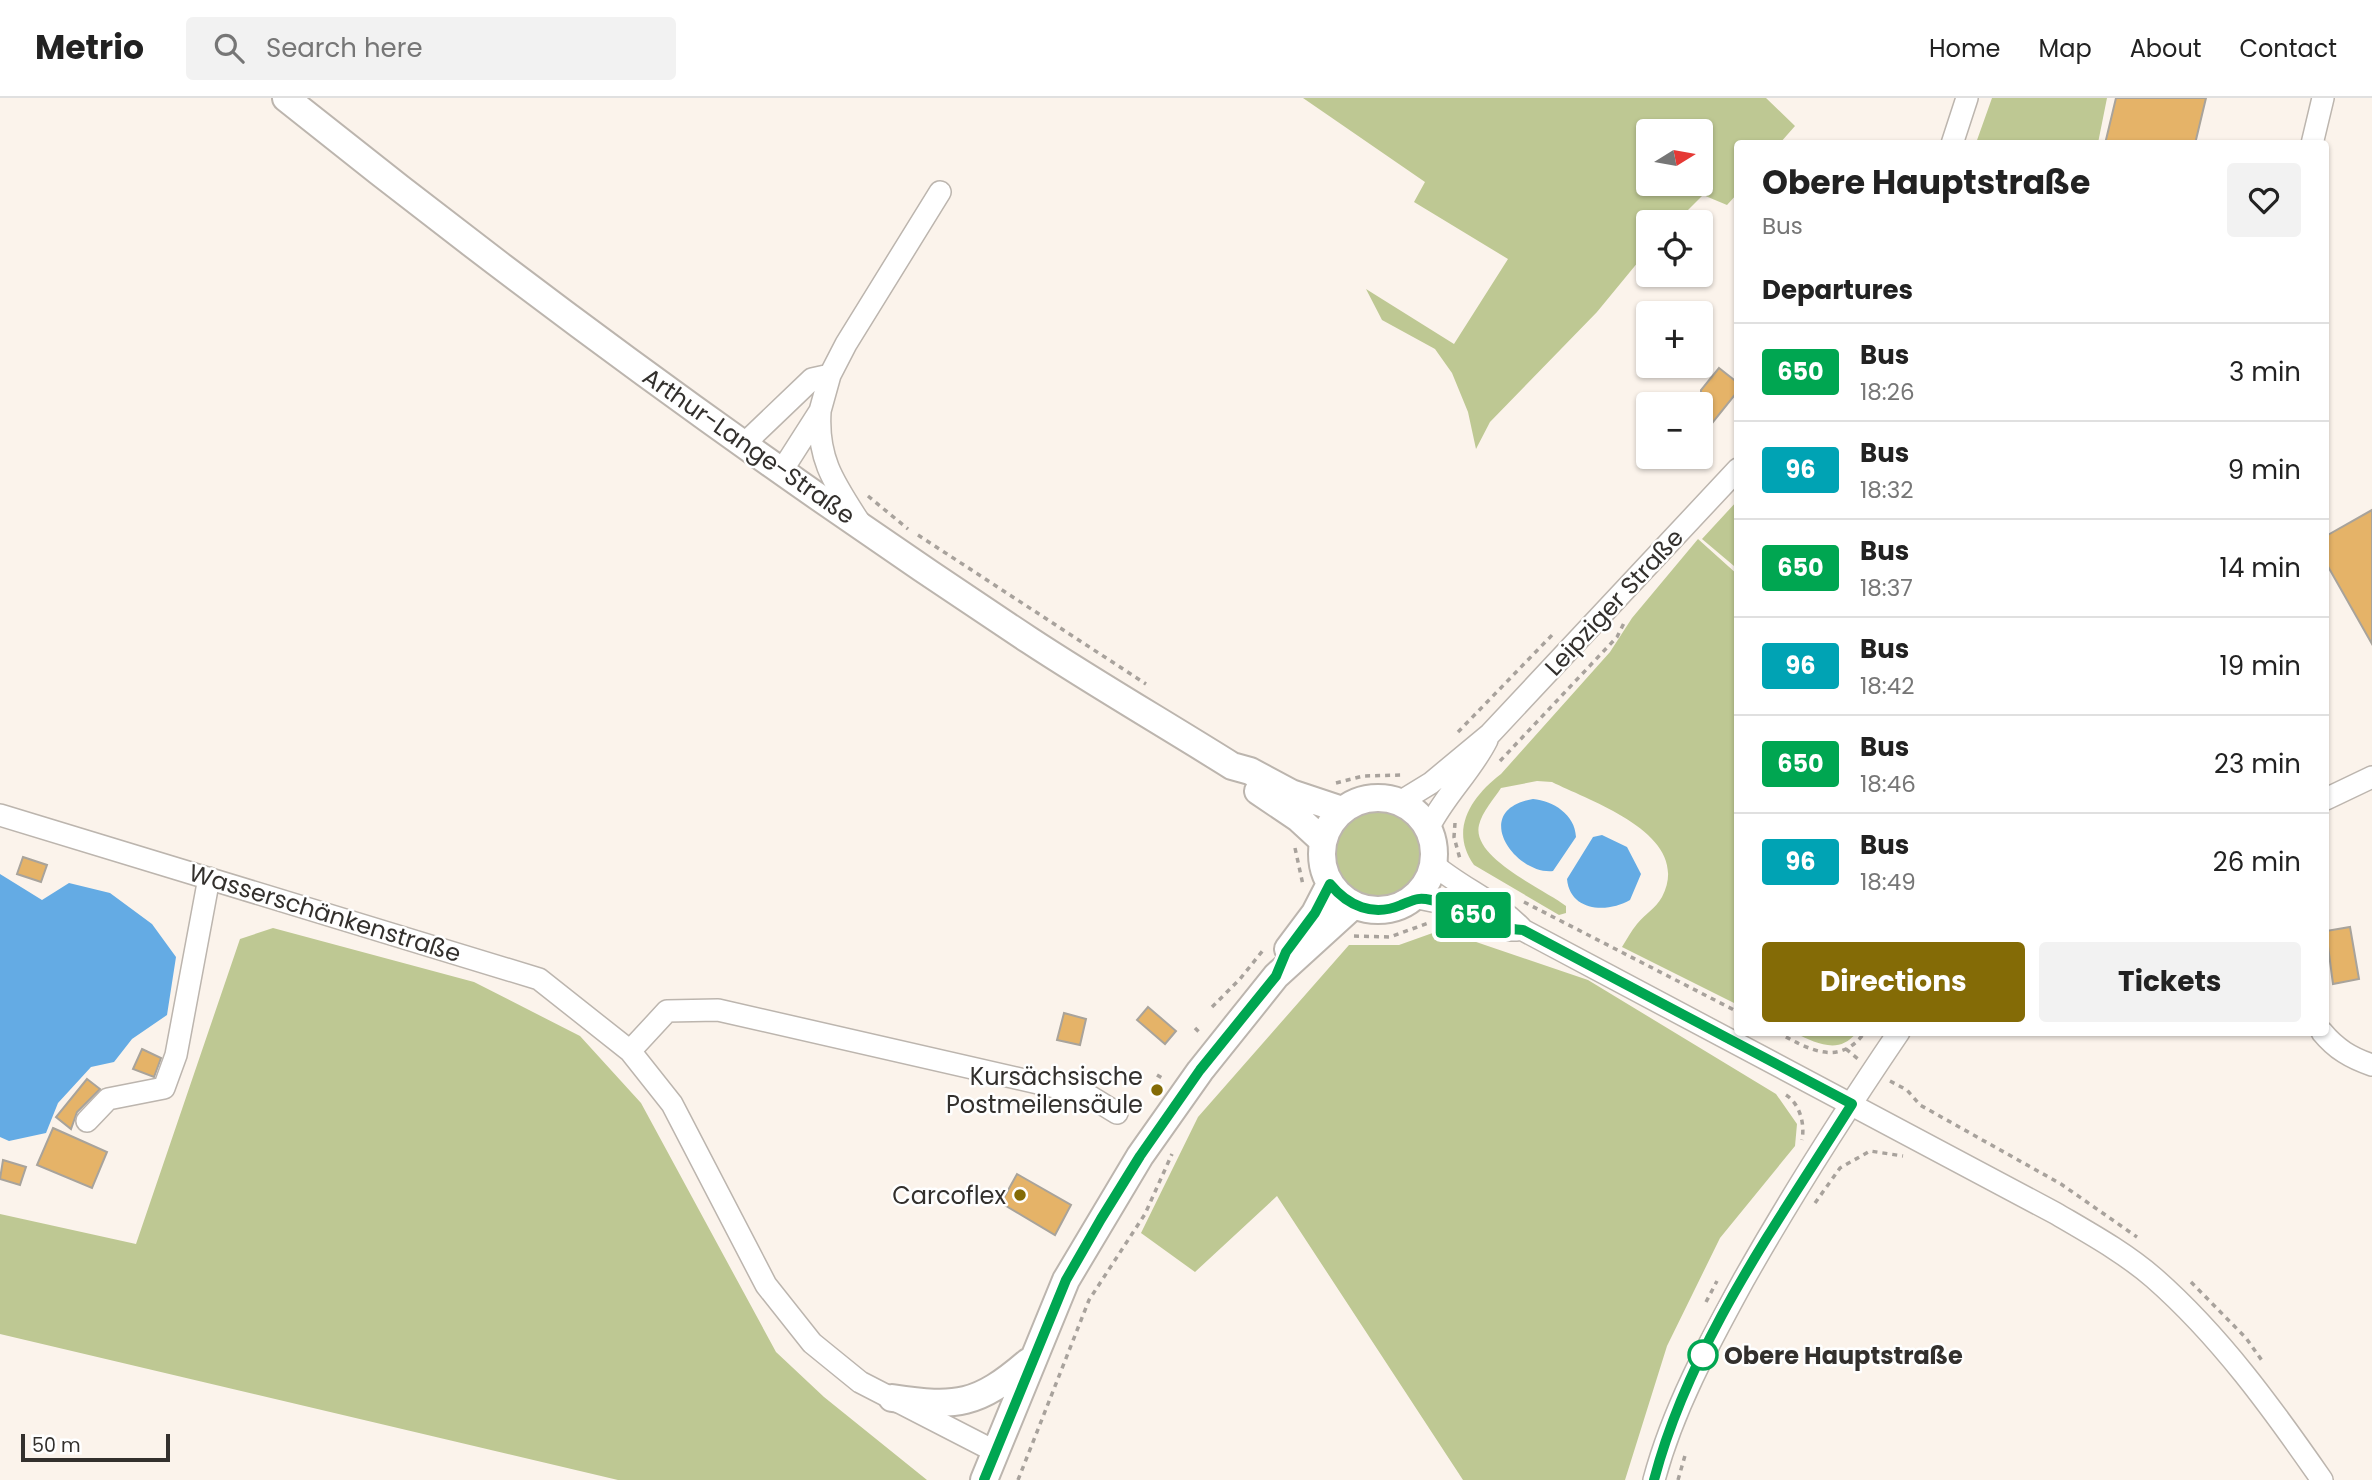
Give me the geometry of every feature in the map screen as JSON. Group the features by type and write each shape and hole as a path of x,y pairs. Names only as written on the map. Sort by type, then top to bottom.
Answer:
{"main road":[{"name":"Arthur-Lange-Straße","path":"286,98 505,270 743,445 1031,642 1233,766 1250,771 1303,809 1323,841"},
{"path":"1371,797 1400,802 1418,814 1429,829 1434,846 1433,864 1427,881 1413,897 1388,910 1371,910 1354,905 1340,896 1330,884 1324,870 1323,841 1329,824 1342,810 1371,797"},
{"name":"Arthur-Lange-Straße","path":"1303,809 1342,810"},
{"path":"1323,919 1330,884"},
{"path":"984,1480 1066,1280 1140,1156 1200,1070 1276,976 1286,952 1323,919 1354,905"},
{"path":"892,1398 963,1402 985,1395 1032,1358"}],"street":[{"path":"1953,140 1967,98"},
{"path":"2313,140 2323,98"},
{"path":"863,527 824,463 818,434 820,411 830,375 940,192"},
{"path":"743,445 811,379 830,375"},
{"path":"781,472 820,411"},
{"name":"Leipziger Straße","path":"1400,802 1431,783 1469,748 1490,734 1734,473"},
{"name":"Leipziger Straße","path":"1429,829 1447,797 1478,758 1490,734"},
{"path":"2329,798 2372,777"},
{"name":"Wasserschänkenstraße","path":"0,815 539,979 630,1051 672,1104 766,1285 812,1343 860,1382 996,1452"},
{"path":"1433,864 1463,888 1511,917 1523,930 2055,1213 2117,1250 2152,1276 2236,1364 2322,1480"},
{"path":"87,1121 108,1099 164,1088 176,1055 209,878"},
{"path":"1413,897 1452,905 1508,930 1523,930"},
{"path":"630,1051 667,1011 718,1010 1086,1094 1117,1114"},
{"path":"1654,1480 1674,1418 1711,1339 1766,1241 1896,1036"},
{"path":"2325,1036 2333,1045 2372,1065"}],"path":[{"path":"859,488 907,528 1149,686"},
{"path":"1493,769 1617,637 1629,614"},
{"path":"1457,733 1561,626"},
{"path":"1410,774 1363,776 1339,783 1316,783 1290,834 1303,883 1299,902 1345,938 1390,937 1434,921"},
{"path":"1456,816 1454,837 1459,858 1466,866"},
{"path":"1518,898 1734,1010"},
{"path":"1212,1007 1240,979 1271,940"},
{"path":"1785,1036 1811,1050 1833,1053 1855,1046 1862,1036"},
{"path":"1157,1075 1162,1078"},
{"path":"1781,1092 1791,1098 1801,1114 1804,1130 1800,1150"},
{"path":"1018,1480 1089,1300 1151,1202 1174,1147"},
{"path":"1811,1208 1840,1168 1870,1151 1907,1157"},
{"path":"1144,1200 1151,1202"},
{"path":"1118,1243 1123,1247"},
{"path":"1701,1312 1719,1279"},
{"path":"1678,1480 1690,1441"}],"green space":[{"path":"1303,98 1766,98 1795,126 1783,140 1734,140 1734,197 1727,205 1705,196 1713,196 1713,119 1636,119 1636,196 1702,196 1688,210 1636,210 1636,265 1597,312 1490,422 1476,449 1468,412 1452,373 1435,349 1382,320 1366,289 1454,344 1508,259 1414,202 1425,182"},
{"path":"1992,98 2107,98 2099,140 1977,140"},
{"path":"1734,504 1734,566 1702,539"},
{"path":"1698,539 1734,571 1734,1003 1622,947 1640,920 1662,897 1668,875 1664,856 1652,839 1613,811 1552,782 1537,781 1501,788 1483,815 1479,825 1480,837 1486,849 1511,872 1566,906 1566,913 1559,915 1474,865 1463,839 1467,815 1481,793 1610,652 1632,618"},
{"path":"1378,812 1394,815 1408,824 1417,838 1420,854 1417,870 1408,884 1394,893 1378,896 1362,893 1348,884 1339,870 1336,854 1339,838 1348,824 1362,815"},
{"path":"273,928 474,982 580,1036 641,1103 776,1352 824,1397 927,1480 618,1480 0,1334 0,1214 136,1244 240,939"},
{"path":"1441,930 1588,980 1776,1094 1797,1124 1795,1146 1720,1238 1667,1346 1625,1480 1463,1480 1277,1196 1195,1272 1141,1233 1198,1117 1349,945 1399,945"},
{"path":"1802,1036 1853,1036 1842,1044 1819,1043"}],"water":[{"path":"1533,799 1562,810 1575,829 1576,837 1553,871 1539,870 1525,863 1513,853 1501,828 1504,815 1514,805"},
{"path":"1602,835 1627,847 1641,874 1630,900 1601,908 1582,904 1570,890 1567,879 1593,837"},
{"path":"0,874 42,900 69,883 110,893 152,924 176,957 167,1015 132,1039 114,1062 91,1067 58,1103 46,1133 9,1141 0,1137"}],"building":[{"path":"2116,98 2206,98 2196,140 2106,140"},
{"path":"1719,368 1734,380 1734,396 1713,422 1713,392 1701,392"},
{"path":"2372,510 2372,644 2329,568 2329,534"},
{"path":"23,857 47,865 41,882 17,874"},
{"path":"2350,927 2359,979 2333,984 2329,930"},
{"path":"1148,1007 1176,1031 1165,1044 1137,1020"},
{"path":"1064,1013 1086,1019 1080,1045 1057,1040"},
{"path":"142,1049 161,1058 154,1077 133,1069"},
{"path":"87,1079 100,1089 77,1112 71,1129 56,1117"},
{"path":"53,1128 107,1152 92,1188 37,1165"},
{"path":"3,1160 26,1167 20,1185 0,1179"},
{"path":"1017,1174 1071,1205 1055,1235 1001,1203"}],"bus line":[{"name":"650","path":"984,1480 1066,1280 1101,1219 1140,1156 1200,1070 1276,976 1286,952 1315,913 1330,884 1340,896 1354,905 1371,910 1388,910 1413,897 1429,899 1452,905 1508,930 1523,930 1726,1040 1852,1104 1766,1241 1711,1339 1674,1418 1654,1480"}],"place":[{"name":"Kursächsische Postmeilensäule","path":"1157,1090"},
{"name":"Carcoflex","path":"1020,1195"},
{"name":"Obere Hauptstraße","path":"1703,1355"}]}
